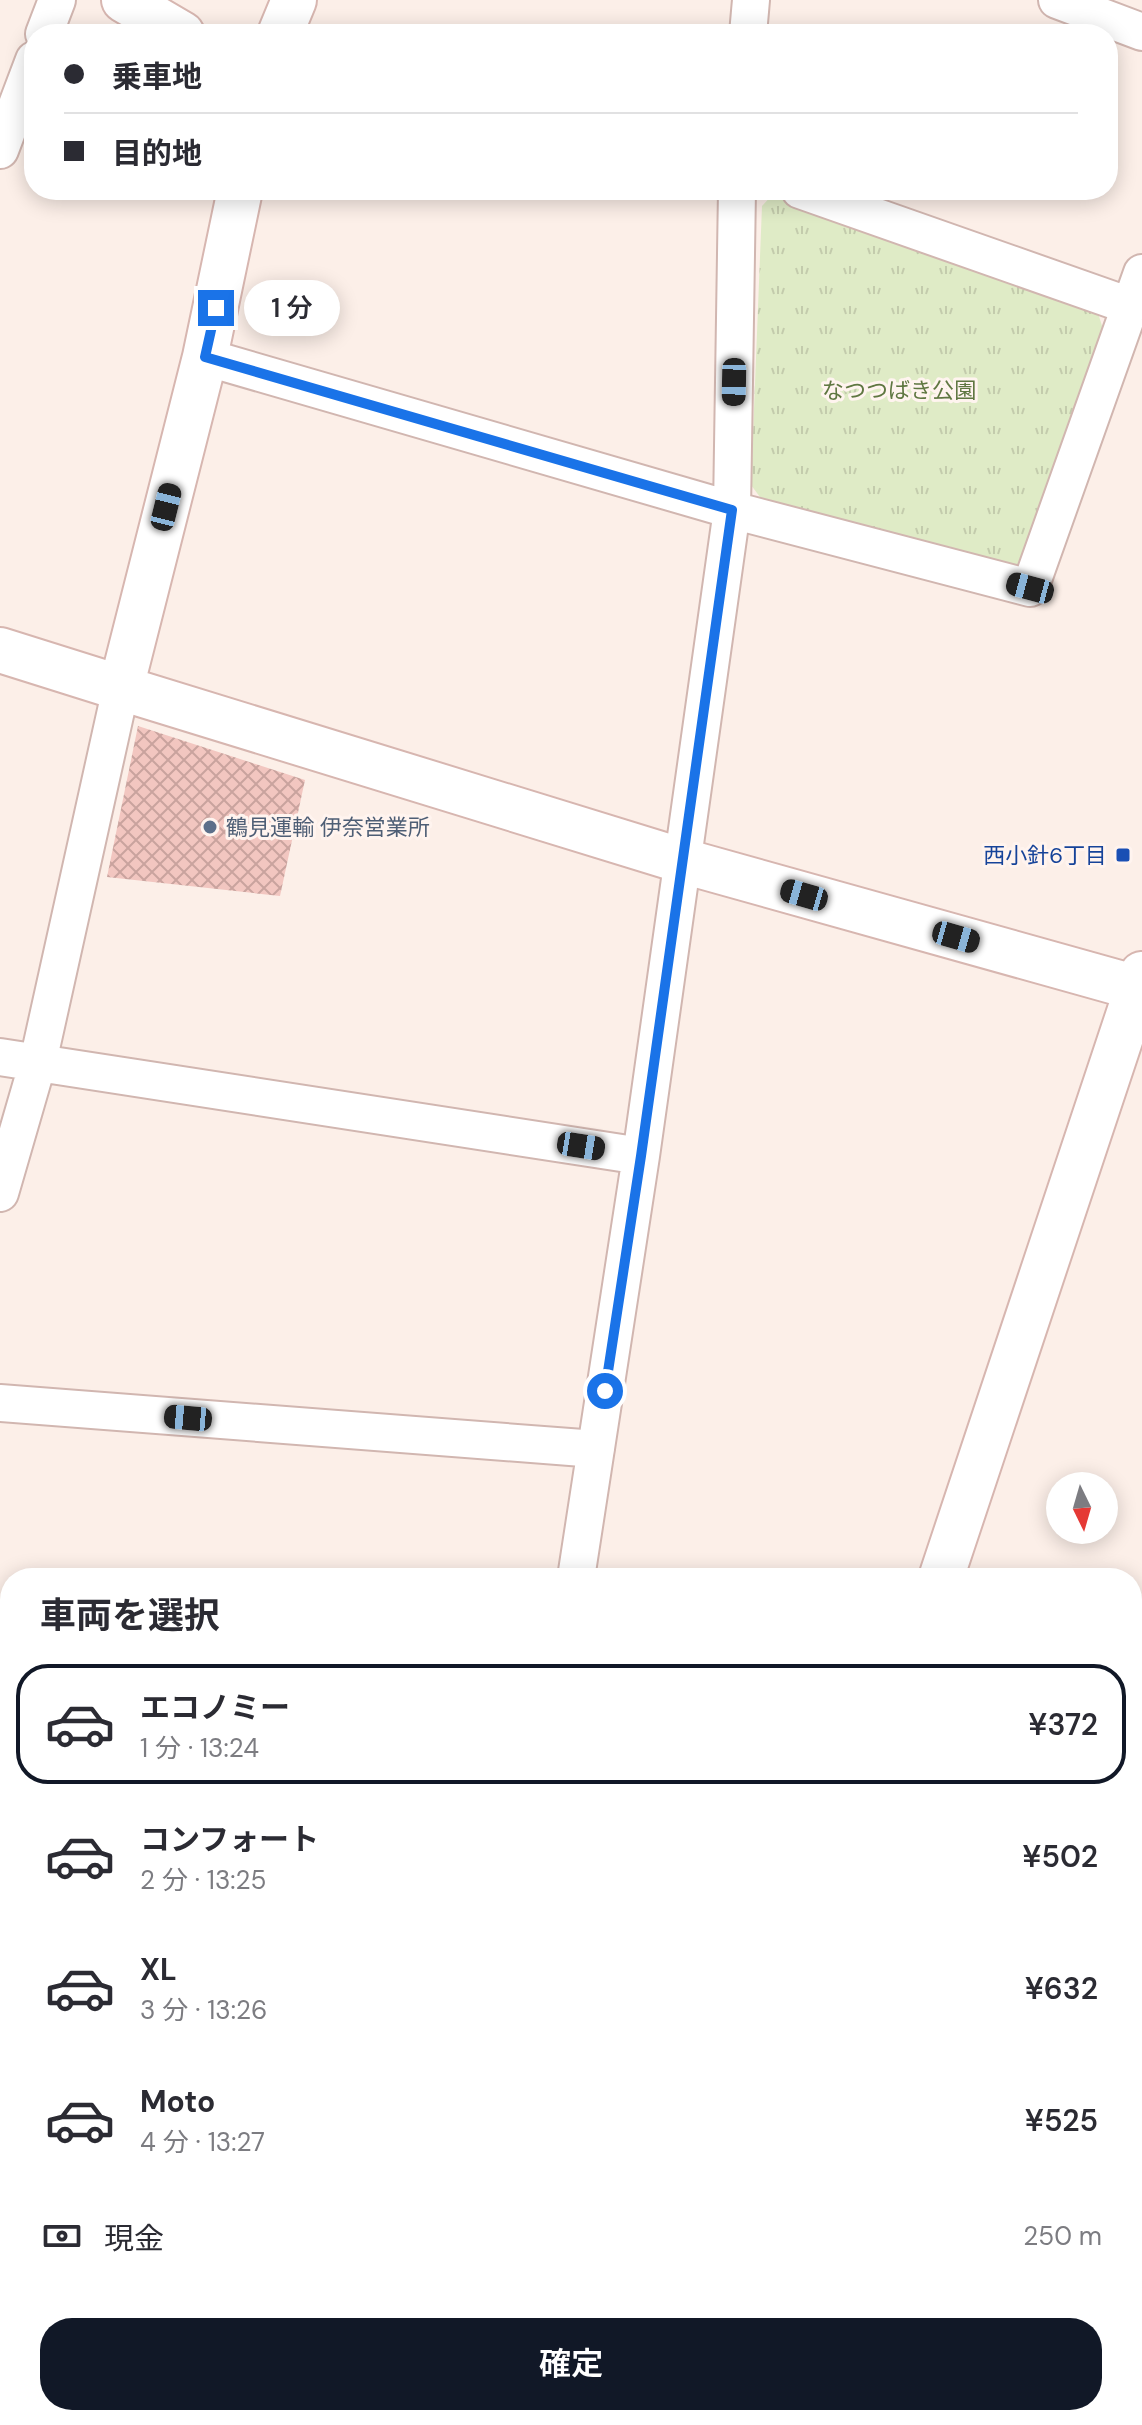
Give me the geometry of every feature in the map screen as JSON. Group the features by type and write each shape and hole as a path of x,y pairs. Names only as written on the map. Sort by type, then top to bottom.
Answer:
{"street":[{"path":"48,24 57,0"},
{"path":"124,0 165,24"},
{"path":"284,24 294,0"},
{"path":"749,24 751,0"},
{"path":"1057,0 1142,32"},
{"path":"0,148 24,86"},
{"path":"0,1193 38,1062 121,688 205,357 238,200"},
{"path":"578,1568 641,1156 732,510 737,200"},
{"path":"205,357 732,510 1030,588 1136,290 834,200"},
{"path":"0,650 683,861 1140,984 944,1568"},
{"path":"0,1057 641,1156"},
{"path":"0,1403 596,1449"}],"green space":[{"name":"なつつばき公園","path":"768,200 794,200 1096,307 1104,332 1026,561 1005,573 760,497 751,485 762,206"}],"building":[{"path":"138,726 305,780 280,896 107,877"}],"place":[{"name":"鶴見運輸 伊奈営業所","path":"210,827"},
{"name":"西小針6丁目","path":"1123,855"}],"route":[{"path":"216,308 205,357 732,510 605,1391"}]}
